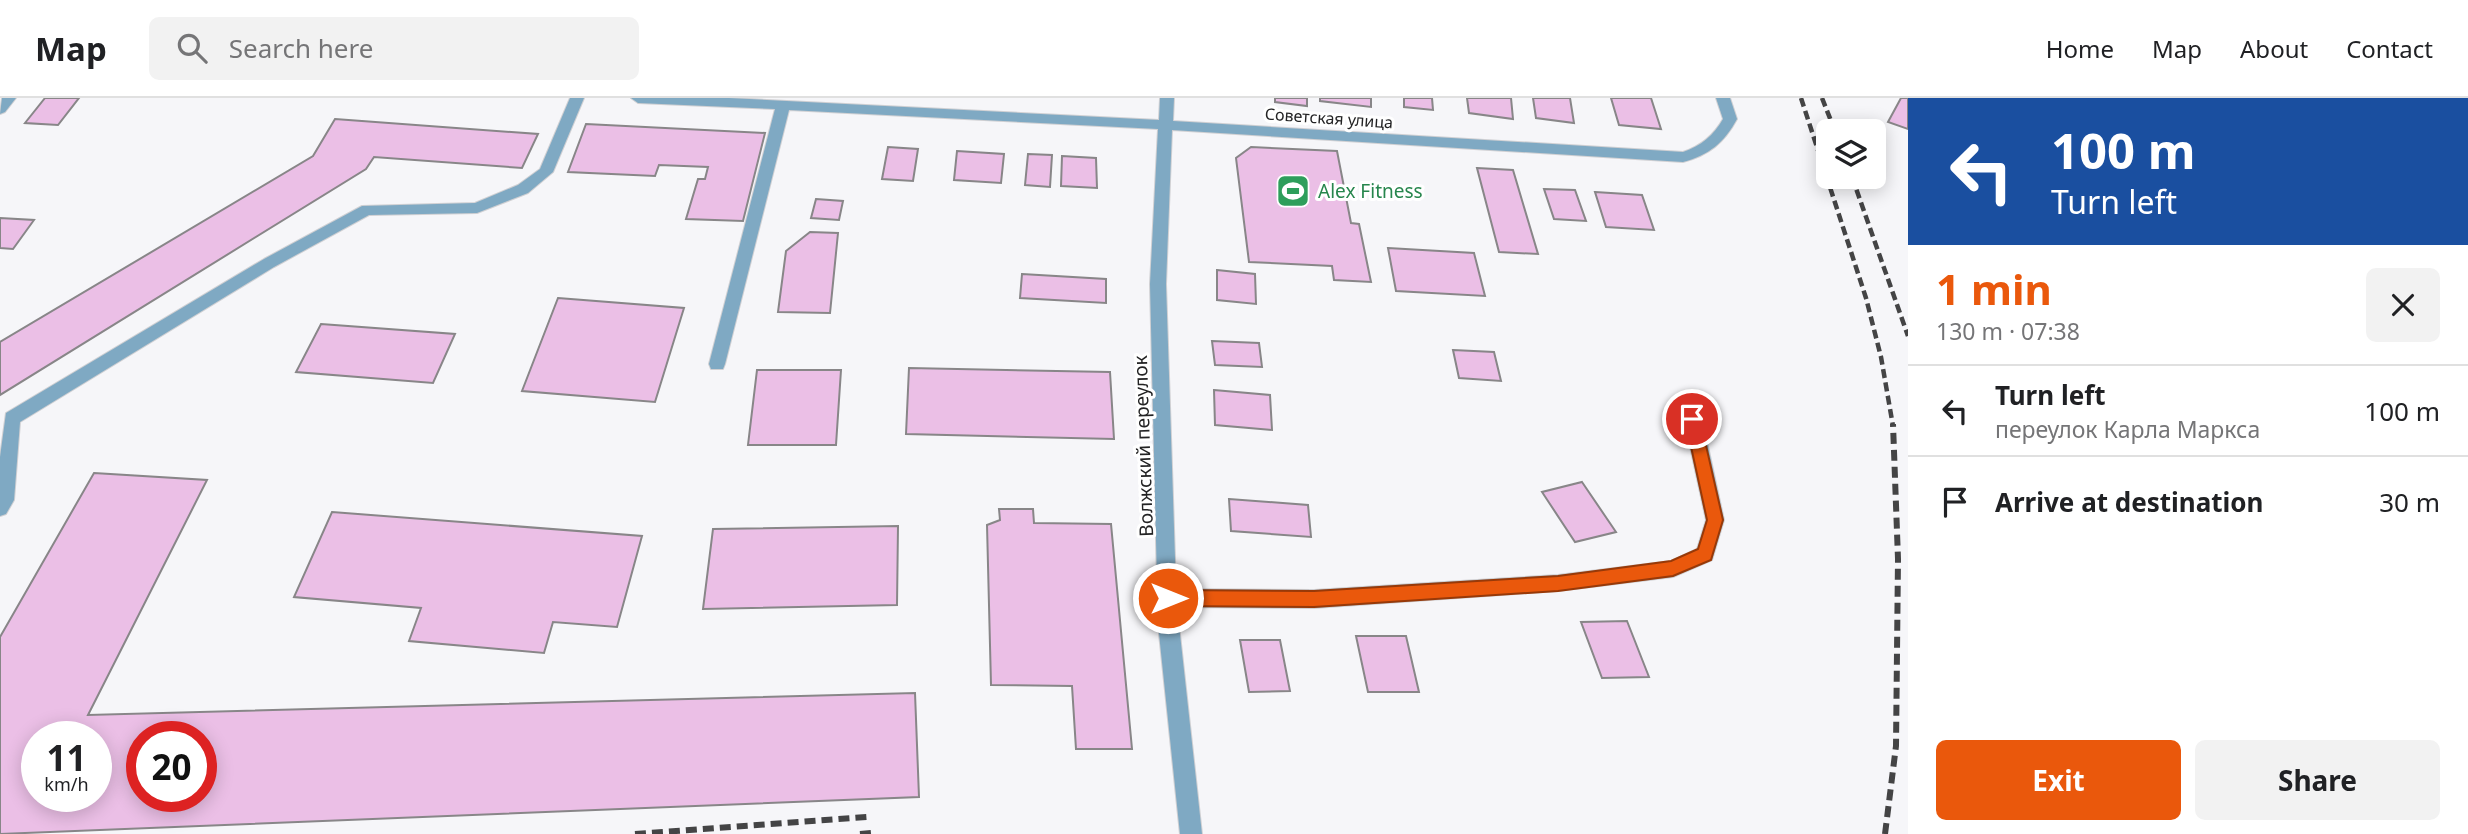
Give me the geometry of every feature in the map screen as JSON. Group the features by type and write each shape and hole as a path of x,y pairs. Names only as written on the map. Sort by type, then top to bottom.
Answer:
{"street":[{"path":"0,109 9,98"},
{"path":"0,508 5,500 12,418 269,263 367,210 477,208 523,189 546,172 577,98"},
{"name":"Советская улица","path":"638,98 1164,125 1683,157 1700,153 1723,134 1730,119 1723,98"},
{"name":"Волжский переулок","path":"1167,98 1158,284 1168,624 1191,834"},
{"path":"717,364 783,106"},
{"path":"1168,598 1314,599 1558,583 1673,569 1705,554 1715,520 1692,419"}],"building":[{"path":"45,98 79,98 58,125 25,123"},
{"path":"1275,98 1307,98 1307,106 1275,102"},
{"path":"1320,98 1371,98 1371,107 1320,101"},
{"path":"1404,98 1432,98 1433,110 1404,107"},
{"path":"1467,98 1511,98 1513,119 1469,113"},
{"path":"1533,98 1570,98 1574,123 1536,118"},
{"path":"1611,98 1651,98 1661,129 1619,125"},
{"path":"1901,98 1908,98 1908,129 1888,122"},
{"path":"335,119 538,134 522,168 374,157 366,169 0,395 0,342 313,156"},
{"path":"586,124 765,133 743,221 686,219 698,179 705,179 708,167 659,165 655,176 568,172"},
{"path":"888,147 918,149 913,181 882,179"},
{"name":"Alex Fitness","path":"1251,147 1337,151 1351,223 1359,224 1371,282 1334,280 1332,266 1249,262 1236,158"},
{"path":"957,151 1004,154 1001,183 954,180"},
{"path":"1028,154 1052,155 1050,187 1025,185"},
{"path":"1062,156 1096,158 1097,188 1061,186"},
{"path":"1477,168 1513,170 1538,254 1499,252"},
{"path":"1544,189 1575,190 1586,221 1554,219"},
{"path":"1595,192 1642,195 1654,230 1606,227"},
{"path":"816,199 843,201 839,220 811,218"},
{"path":"0,218 34,220 13,249 0,248"},
{"path":"810,232 838,233 830,313 778,312 786,251"},
{"path":"1388,248 1474,253 1485,296 1396,291"},
{"path":"1217,270 1255,274 1256,304 1217,300"},
{"path":"1022,274 1106,279 1106,303 1020,298"},
{"path":"558,298 684,308 655,402 522,391"},
{"path":"321,324 455,334 433,383 296,372"},
{"path":"1212,341 1259,343 1262,367 1215,365"},
{"path":"1453,350 1494,352 1501,381 1459,378"},
{"path":"909,368 1110,372 1114,439 906,434"},
{"path":"757,370 841,370 836,445 748,445"},
{"path":"1214,390 1270,395 1272,430 1215,425"},
{"path":"94,473 207,480 88,715 915,693 919,797 0,834 0,637"},
{"path":"1582,482 1616,532 1575,542 1542,492"},
{"path":"1229,499 1308,505 1311,537 1231,531"},
{"path":"999,509 1033,509 1034,523 1111,524 1132,749 1076,749 1072,686 991,685 987,525 1000,520"},
{"path":"332,512 642,536 617,627 553,622 544,653 409,641 421,608 294,597"},
{"path":"898,526 897,605 703,609 713,529"},
{"path":"1627,621 1649,677 1602,678 1581,622"},
{"path":"1356,636 1406,636 1419,692 1368,692"},
{"path":"1240,640 1280,640 1290,691 1249,692"}],"railway":[{"path":"1801,98 1866,298 1881,357 1893,426"},
{"path":"1822,98 1830,119"},
{"path":"1856,189 1908,336"},
{"path":"1885,834 1896,746 1898,559 1893,424"},
{"path":"635,834 867,817"},
{"path":"860,834 871,833"}],"place":[{"name":"Alex Fitness","path":"1293,191"}],"route":[{"path":"1168,598 1314,599 1558,583 1673,569 1705,554 1715,520 1692,419"}]}
